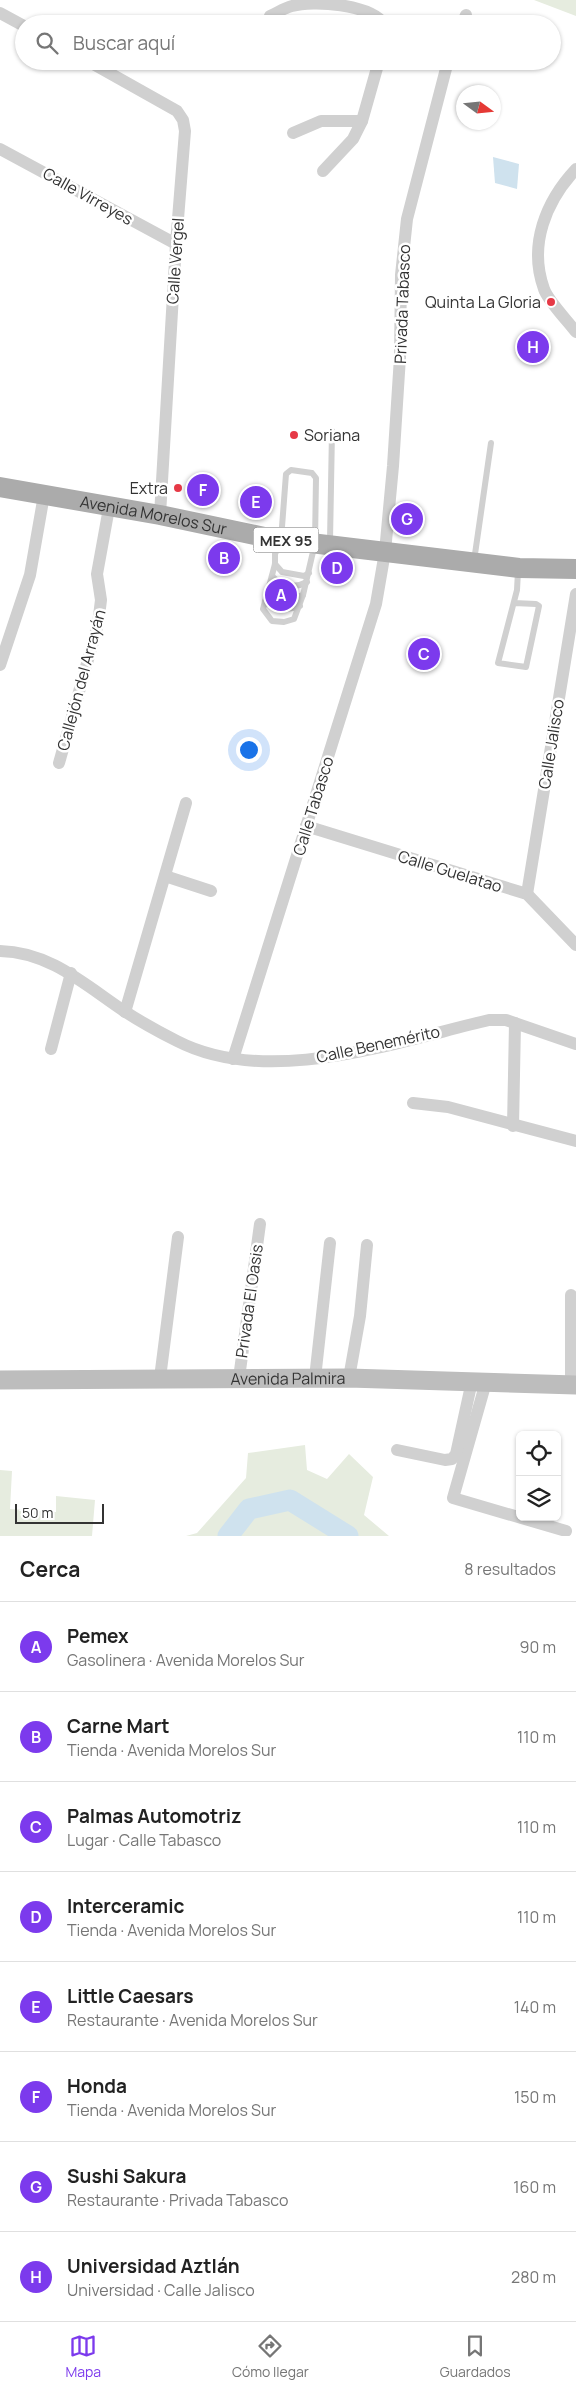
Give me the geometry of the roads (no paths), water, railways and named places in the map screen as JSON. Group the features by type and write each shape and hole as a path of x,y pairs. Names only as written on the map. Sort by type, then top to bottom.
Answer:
{"main road":[{"name":"Avenida Morelos Sur","path":"0,486 110,508 160,515 281,540 519,568 576,569"},
{"name":"Avenida Palmira","path":"0,1380 349,1378 573,1385"}],"street":[{"path":"272,15 292,6 314,2 341,5 367,12 371,15"},
{"path":"0,13 15,21"},
{"name":"Calle Vergel","path":"104,70 177,111 183,120 185,131 176,244 160,515"},
{"path":"323,171 353,138 362,121 376,70"},
{"name":"Privada Tabasco","path":"385,552 400,357 401,275 407,219 446,70"},
{"path":"294,133 321,120 362,121"},
{"name":"Calle Virreyes","path":"0,149 176,244"},
{"path":"576,169 559,188 543,221 537,258 544,290 576,332"},
{"path":"0,665 30,575 44,495"},
{"name":"Callejón del Arrayán","path":"59,763 98,624 101,600 97,574 110,508"},
{"name":"Calle Tabasco","path":"233,1059 376,604 385,552"},
{"name":"Calle Jalisco","path":"527,894 576,594"},
{"path":"125,1012 186,803"},
{"name":"Calle Guelatao","path":"306,826 527,894 576,945"},
{"path":"165,876 211,891"},
{"name":"Calle Benemérito","path":"0,952 15,952 39,957 71,973 125,1012 178,1042 233,1059 274,1063 332,1057 489,1020 506,1020 576,1044"},
{"path":"51,1049 71,973"},
{"path":"513,1126 514,1023"},
{"path":"414,1103 448,1107 513,1126 576,1141"},
{"name":"Privada El Oasis","path":"239,1378 260,1224"},
{"path":"160,1378 178,1237"},
{"path":"315,1378 330,1243"},
{"path":"349,1378 360,1316 367,1245"},
{"path":"571,1294 573,1385"},
{"path":"397,1450 445,1460 452,1459 456,1454 479,1381"},
{"path":"479,1381 453,1498 566,1531"}],"lane":[{"path":"322,544 316,478 312,473 291,470 286,474 281,540 275,554 275,564 263,609 272,621 284,622 294,619 300,606 309,573 310,559 322,544 332,431"},
{"path":"474,562 491,443"},
{"path":"275,564 282,572 304,576 309,573"},
{"path":"514,603 536,604 539,606 526,667 498,663 514,603 519,568"},
{"path":"272,576 279,582 292,586 299,587 306,582"},
{"path":"268,588 274,593 288,598 303,595"},
{"path":"265,601 270,606 284,608 300,606"}],"water":[{"path":"493,157 519,164 517,189 495,183"}],"waterway":[{"path":"228,1536 249,1509 290,1500 348,1536"}],"place":[{"name":"Quinta La Gloria","path":"551,302"},
{"name":"Universidad Aztlán","path":"533,347"},
{"name":"Soriana","path":"294,435"},
{"name":"Extra","path":"178,488"},
{"name":"Honda","path":"203,490"},
{"name":"Little Caesars","path":"256,502"},
{"name":"Sushi Sakura","path":"407,519"},
{"name":"Carne Mart","path":"224,558"},
{"name":"Interceramic","path":"337,568"},
{"name":"Pemex","path":"281,595"},
{"name":"Palmas Automotriz","path":"424,654"}]}
